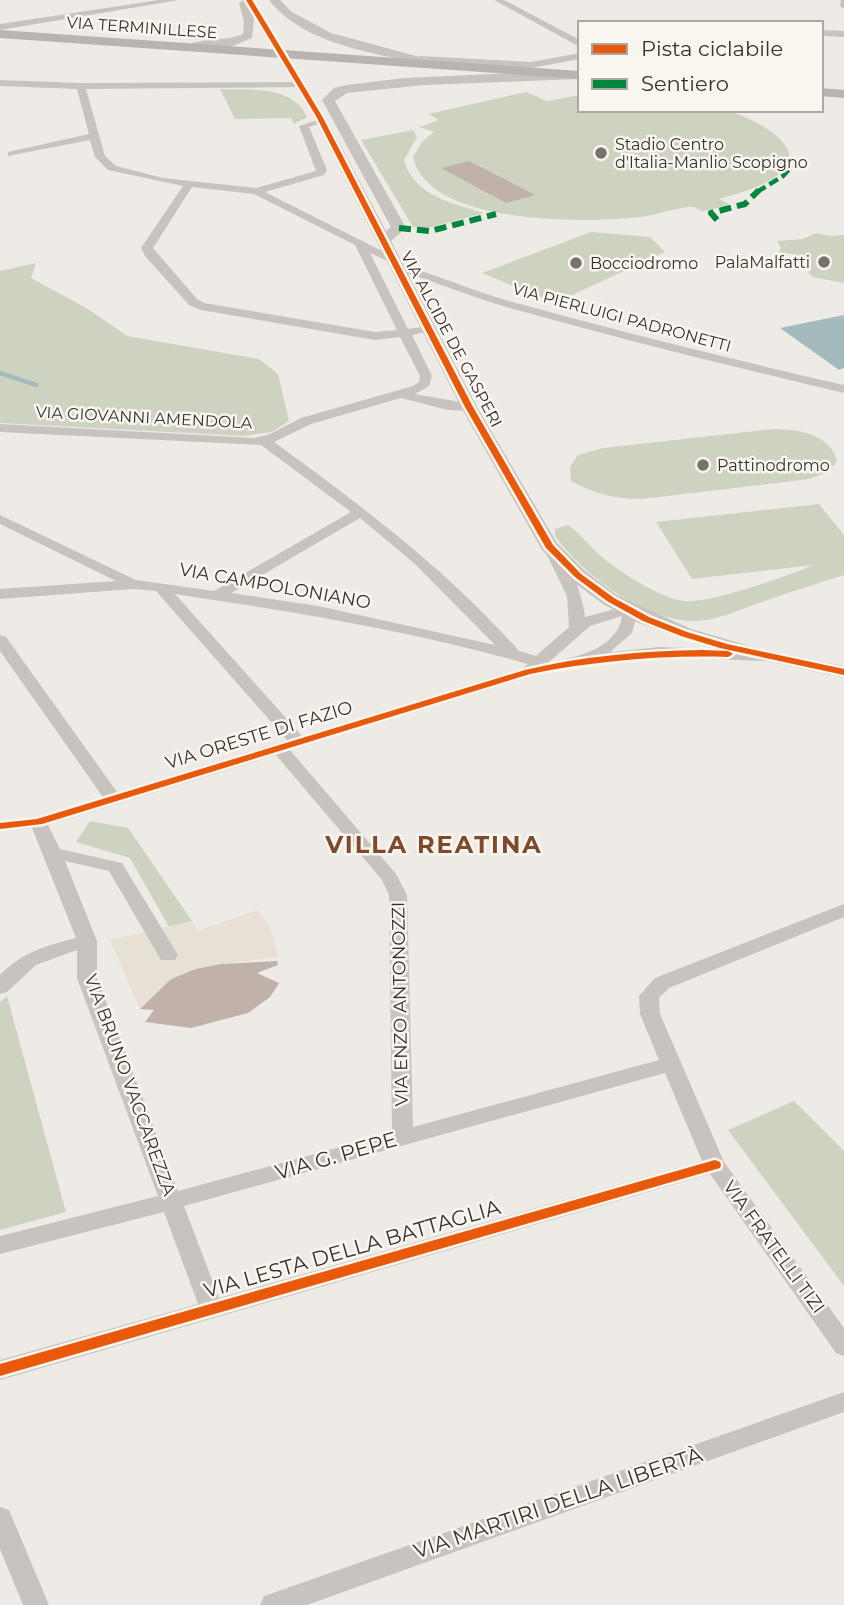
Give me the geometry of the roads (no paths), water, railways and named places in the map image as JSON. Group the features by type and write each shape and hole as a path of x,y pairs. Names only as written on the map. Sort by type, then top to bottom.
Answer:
{"main road":[{"name":"VIA TERMINILLESE","path":"3,32 169,47 578,75"},
{"path":"823,92 844,94"}],"street":[{"path":"90,0 114,11"},
{"path":"3,32 175,0"},
{"path":"169,47 230,44 248,36 250,22 243,0"},
{"name":"VIA ALCIDE DE GASPERI","path":"249,0 321,120 468,407 549,546 564,565 588,585 630,610"},
{"path":"266,0 286,33 288,47 281,54"},
{"path":"274,0 284,14 307,27 440,64"},
{"path":"498,0 578,43"},
{"path":"823,33 844,34"},
{"path":"289,67 296,61 313,56"},
{"path":"420,59 531,65 578,56"},
{"path":"0,69 24,84"},
{"path":"382,241 399,228 328,100 338,91 347,89 517,76 524,74 522,71"},
{"path":"463,80 578,75"},
{"path":"0,83 81,86 419,83"},
{"path":"221,85 278,91 309,100"},
{"path":"81,86 100,157 112,168 145,178 257,191 320,173 322,170 304,126 321,120"},
{"path":"12,153 93,135"},
{"path":"190,183 147,248 149,254 193,302 201,306 375,336 428,330"},
{"name":"VIA PIERLUIGI PADRONETTI","path":"257,191 394,263 473,294 655,345 844,389"},
{"path":"360,245 426,376 425,383 405,395"},
{"path":"405,395 448,407 468,407"},
{"name":"VIA GIOVANNI AMENDOLA","path":"0,428 263,440 317,418 405,395"},
{"path":"263,440 361,512 420,561 513,655"},
{"path":"219,594 361,512"},
{"path":"0,519 133,583"},
{"path":"549,546 580,611 576,626"},
{"name":"VIA CAMPOLONIANO","path":"0,594 133,583 219,594 464,640 513,655 534,667"},
{"path":"160,587 298,741"},
{"path":"582,660 621,640 628,631 630,610"},
{"path":"534,667 576,626 590,617 630,610 652,622 706,641 844,672"},
{"path":"1,643 113,799"},
{"path":"582,660 660,652 770,657"},
{"name":"VIA ORESTE DI FAZIO","path":"0,826 38,822 534,667 582,660"},
{"name":"VIA ENZO ANTONOZZI","path":"278,747 390,878 398,895 403,1137"},
{"name":"VIA BRUNO VACCAREZZA","path":"38,822 53,852 88,941 87,978 212,1310"},
{"path":"53,852 116,867 167,955"},
{"name":"VIA FRATELLI TIZI","path":"844,910 662,983 649,996 650,1014 715,1165 844,1346"},
{"path":"0,964 88,941"},
{"path":"0,987 16,969 38,954"},
{"name":"VIA G. PEPE","path":"0,1245 173,1201 670,1064"},
{"name":"VIA LESTA DELLA BATTAGLIA","path":"0,1370 715,1165"},
{"name":"VIA MARTIRI DELLA LIBERTÀ","path":"273,1605 844,1402"},
{"path":"0,1518 36,1605"}],"water":[{"path":"844,315 844,368 839,370 780,328"}],"waterway":[{"path":"0,373 36,385"}],"place":[{"name":"Stadio Centro d'Italia-Manlio Scopigno","path":"601,153"},
{"name":"PalaMalfatti","path":"824,262"},
{"name":"Bocciodromo","path":"576,263"},
{"name":"Pattinodromo","path":"703,465"}],"district":[{"name":"VILLA REATINA","path":"434,845"}]}
